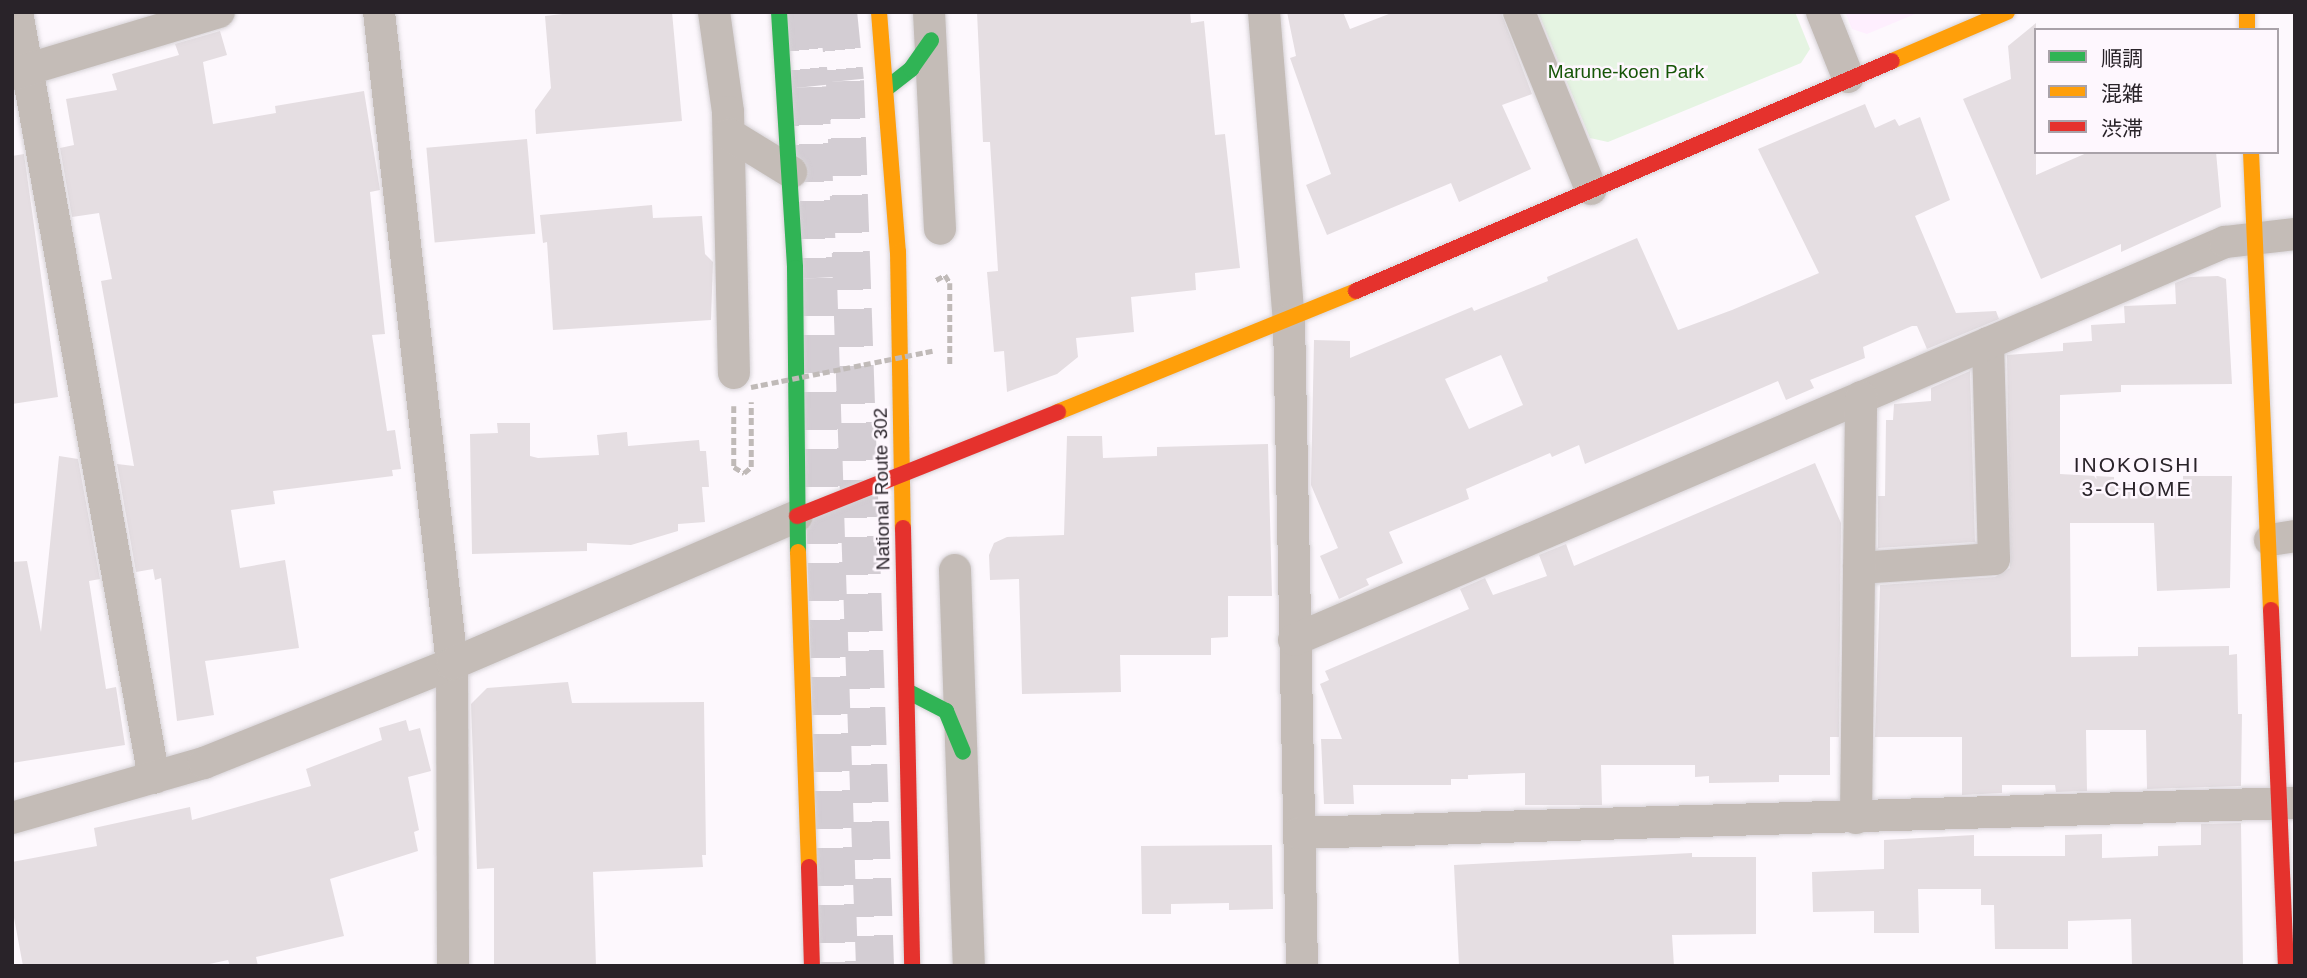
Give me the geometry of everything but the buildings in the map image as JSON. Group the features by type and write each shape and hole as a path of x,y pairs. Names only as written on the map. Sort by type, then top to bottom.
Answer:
{"main road":[{"path":"779,12 791,172 797,516 812,966"},
{"name":"National Route 302","path":"880,12 895,165 905,470 906,691 912,966"},
{"path":"797,516 905,470 1289,320 1848,77 2007,12"},
{"path":"887,88 911,69 930,26"},
{"path":"2251,154 2254,241 2282,538 2289,803 2287,966"},
{"path":"906,691 946,711 963,752"}],"street":[{"path":"17,12 20,72 154,778"},
{"path":"20,72 219,12"},
{"path":"379,12 452,664 449,965"},
{"path":"714,12 729,134 734,373"},
{"path":"1264,12 1289,320 1302,966"},
{"path":"1519,12 1591,189"},
{"path":"1822,12 1848,77"},
{"path":"930,26 940,229"},
{"path":"729,134 791,172"},
{"path":"1294,640 2225,242 2254,241 2295,234"},
{"path":"1859,568 1994,559 1988,343"},
{"path":"1856,818 1861,397"},
{"path":"12,818 204,763 452,664 797,516"},
{"path":"955,570 969,966"},
{"path":"1299,833 2289,803"}],"path":[{"path":"950,283 950,365"},
{"path":"734,373 734,467 744,473 751,467 751,387 936,350"}],"shaded area":[{"path":"1845,12 1920,12 1867,34 1852,29"}],"green space":[{"name":"Marune-koen Park","path":"1538,12 1795,12 1810,49 1801,63 1608,142 1590,138"}],"tunnel":[{"path":"802,12 810,87 818,278 839,966"},
{"path":"838,12 845,81 875,966"}],"traffic: fast":[{"path":"779,12 795,268 798,552"},
{"path":"887,88 911,69 931,40"},
{"path":"907,691 946,711 963,752"}],"traffic: slow":[{"path":"879,12 898,252 903,528"},
{"path":"1892,61 2007,12"},
{"path":"2247,12 2247,28"},
{"path":"2251,154 2271,610"},
{"path":"1058,412 1356,291"},
{"path":"798,552 809,867"}],"traffic: jam":[{"path":"1356,291 1892,61"},
{"path":"797,516 1058,412"},
{"path":"903,528 912,966"},
{"path":"2271,610 2286,966"},
{"path":"809,867 812,966"}],"district":[{"name":"INOKOISHI 3-CHOME","path":"2137,477"}]}
